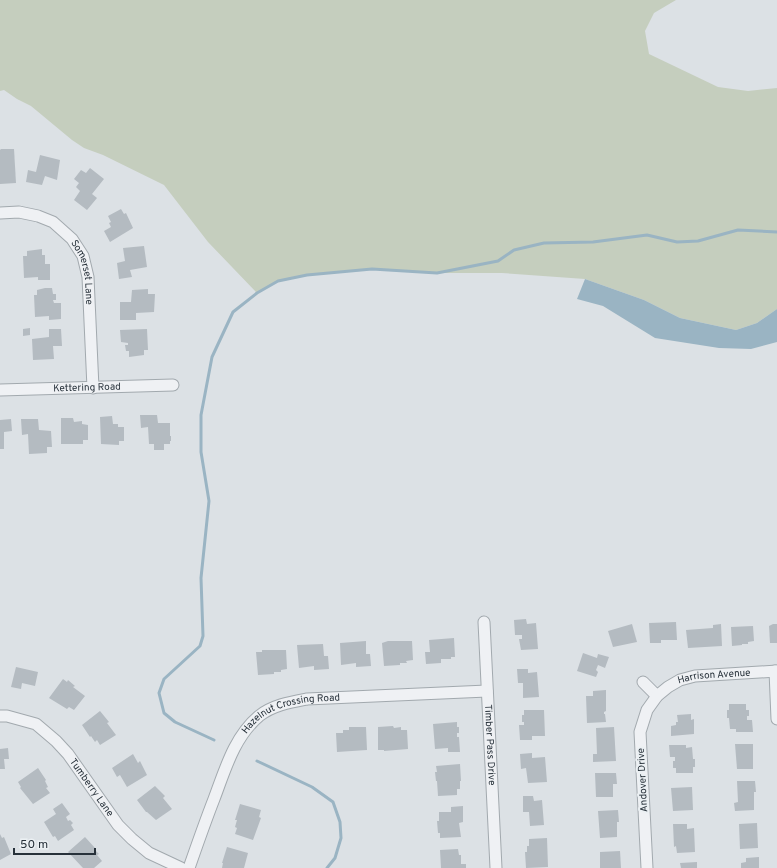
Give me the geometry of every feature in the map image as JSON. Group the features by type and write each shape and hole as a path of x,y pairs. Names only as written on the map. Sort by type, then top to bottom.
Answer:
{"street":[{"name":"Somerset Lane","path":"0,213 19,212 38,216 53,222 72,239 82,256 88,278 93,388"},
{"name":"Kettering Road","path":"0,390 173,385"},
{"name":"Timber Pass Drive","path":"484,622 496,868"},
{"name":"Harrison Avenue","path":"657,696 680,680 695,676 776,671"},
{"path":"776,671 777,719"},
{"path":"644,682 657,696"},
{"name":"Hazelnut Crossing Road","path":"188,868 227,763 237,744 249,727 260,716 279,705 308,699 487,691"},
{"name":"Andover Drive","path":"647,868 640,732 647,710 657,696"},
{"name":"Tumberry Lane","path":"0,716 7,716 36,724 56,741 68,754 118,825 132,839 150,853 181,868"}],"green space":[{"path":"0,0 676,0 654,13 645,31 649,54 718,87 748,91 777,88 777,309 757,323 736,330 680,318 644,300 585,279 502,273 437,273 372,269 307,275 278,281 257,293 208,242 164,185 103,155 84,148 31,106 4,90 0,91"}],"water":[{"path":"585,279 644,300 680,318 736,330 757,323 777,309 777,342 751,349 719,348 655,338 603,306 577,299"}],"building":[{"path":"1,149 14,149 16,183 0,184"},
{"path":"40,155 60,160 57,180 45,176 42,185 26,182 28,170 36,172"},
{"path":"90,168 104,179 92,194 97,198 87,210 74,200 80,191 76,187 79,183 74,179 81,170 86,173"},
{"path":"121,209 124,214 126,213 133,228 110,242 104,231 111,227 109,223 111,222 108,216"},
{"path":"144,246 147,267 130,270 132,277 119,279 117,263 125,261 123,248"},
{"path":"42,249 42,255 45,255 45,264 50,264 50,280 38,280 38,277 24,278 23,256 27,256 27,251"},
{"path":"52,288 53,294 56,294 56,300 53,300 54,303 61,303 61,319 49,320 49,316 35,317 34,295 37,295 37,290"},
{"path":"148,289 148,294 155,294 154,312 136,313 136,320 120,320 120,302 131,302 132,290"},
{"path":"30,328 30,335 23,336 23,329"},
{"path":"49,329 61,329 62,346 53,346 54,359 33,360 32,339 49,337"},
{"path":"147,329 148,350 144,350 144,355 129,357 129,351 126,351 125,345 128,345 128,343 121,342 120,330"},
{"path":"140,415 157,415 158,423 170,423 171,441 170,444 164,444 164,450 154,450 154,444 149,444 148,427 141,428"},
{"path":"112,416 113,424 118,424 118,427 124,427 124,441 119,441 119,445 101,444 100,417"},
{"path":"61,418 73,418 74,422 82,421 82,424 88,425 88,440 83,440 83,444 61,444"},
{"path":"11,419 12,431 4,432 4,449 0,449 0,420"},
{"path":"21,419 38,419 39,430 51,431 52,447 47,447 47,453 29,454 28,434 22,435"},
{"path":"526,619 527,624 536,623 538,649 521,650 519,639 522,639 522,635 515,635 514,620"},
{"path":"676,622 677,640 661,640 661,643 650,643 649,623"},
{"path":"632,624 637,642 613,647 608,631"},
{"path":"721,624 722,646 688,648 686,630 713,628 713,625"},
{"path":"777,624 777,643 770,643 769,626"},
{"path":"753,626 754,641 748,642 748,644 732,646 731,627"},
{"path":"454,638 455,657 451,657 451,659 441,659 441,663 426,664 425,652 430,652 429,640"},
{"path":"366,641 366,654 370,654 371,666 356,667 356,663 341,665 340,643"},
{"path":"388,641 412,641 413,660 406,661 407,663 400,663 400,665 384,666 382,643"},
{"path":"323,644 324,656 328,656 329,669 314,670 314,666 299,668 297,645"},
{"path":"262,650 286,650 287,669 281,670 281,672 274,672 274,674 258,675 256,652 262,652"},
{"path":"583,653 597,658 598,654 609,657 605,668 598,665 596,677 577,671"},
{"path":"16,667 38,672 35,686 22,683 21,689 11,687"},
{"path":"517,669 528,669 528,673 537,672 539,697 523,698 523,683 518,683"},
{"path":"63,679 67,682 68,680 75,686 73,687 85,696 74,710 69,707 67,709 49,698"},
{"path":"606,690 606,711 604,714 606,722 587,723 586,696 593,696 593,691"},
{"path":"729,704 746,704 746,710 749,710 747,720 752,720 753,732 736,732 736,729 730,729 729,718 727,718"},
{"path":"524,710 544,710 545,736 532,736 532,740 520,740 519,725 524,725 524,722 522,722 522,715 524,715"},
{"path":"100,711 109,722 107,723 116,735 100,745 97,740 95,742 91,736 90,737 82,725"},
{"path":"691,714 691,720 694,719 694,734 671,736 671,726 676,725 676,722 678,722 677,715"},
{"path":"457,722 459,733 457,733 457,737 459,737 460,752 448,752 448,748 435,749 433,724"},
{"path":"393,726 394,728 401,727 401,730 407,730 408,749 378,750 378,727"},
{"path":"349,727 366,727 367,750 337,752 336,733 343,733 343,730 349,730"},
{"path":"614,727 616,761 593,762 593,754 597,754 596,728"},
{"path":"735,744 753,744 753,769 737,769"},
{"path":"669,745 686,745 686,748 692,747 693,759 695,759 693,773 676,773 676,768 673,768 673,761 675,761 675,757 670,757"},
{"path":"8,748 9,759 4,759 5,769 0,769 0,749"},
{"path":"532,753 532,758 545,757 547,782 528,783 526,768 521,769 520,754"},
{"path":"133,754 138,763 140,761 147,775 127,787 120,775 117,777 112,768"},
{"path":"460,764 461,781 460,789 457,789 457,795 438,796 435,772 437,772 436,766"},
{"path":"38,768 46,780 45,781 48,787 46,788 50,793 33,804 20,788 21,787 18,782"},
{"path":"595,773 616,773 617,784 613,784 613,797 596,797"},
{"path":"737,781 755,781 756,792 754,792 754,810 735,811 734,803 738,802"},
{"path":"155,786 165,796 163,798 172,809 156,820 146,812 137,800"},
{"path":"692,787 693,810 673,811 671,788"},
{"path":"523,796 533,796 534,801 542,800 544,825 530,826 529,812 523,812"},
{"path":"62,803 70,814 66,817 68,821 70,820 73,823 71,825 74,830 58,841 55,836 53,837 44,822 56,814 53,809"},
{"path":"240,804 261,810 259,817 261,818 253,840 235,834 237,820 235,820"},
{"path":"463,806 463,822 459,823 461,837 440,838 437,821 439,821 439,812 451,812 451,807"},
{"path":"618,810 619,822 617,822 617,837 600,838 598,811"},
{"path":"757,823 758,848 740,849 739,824"},
{"path":"673,824 687,824 687,829 694,828 695,852 677,853 676,846 674,847"},
{"path":"0,834 2,838 4,837 11,854 0,860"},
{"path":"85,837 95,848 94,849 99,854 97,855 102,861 94,868 83,868 68,852"},
{"path":"547,838 548,867 526,868 525,852 527,852 527,846 529,846 529,839"},
{"path":"227,847 248,853 244,868 222,868"},
{"path":"458,849 459,855 461,855 461,864 466,864 466,868 441,868 440,850"},
{"path":"620,851 621,868 600,868 600,852"},
{"path":"759,857 759,868 741,868 741,863 746,862 746,858"},
{"path":"697,862 697,868 681,868 680,863"}],"waterway":[{"path":"214,740 175,722 164,713 159,693 164,679 200,646 203,636 201,578 209,501 201,452 201,415 212,357 233,312 257,293 278,281 307,275 372,269 437,273 498,261 514,250 544,243 593,242 647,235 677,242 698,241 738,230 777,232"},
{"path":"257,761 312,787 333,802 340,822 341,838 335,858 327,868"}]}
